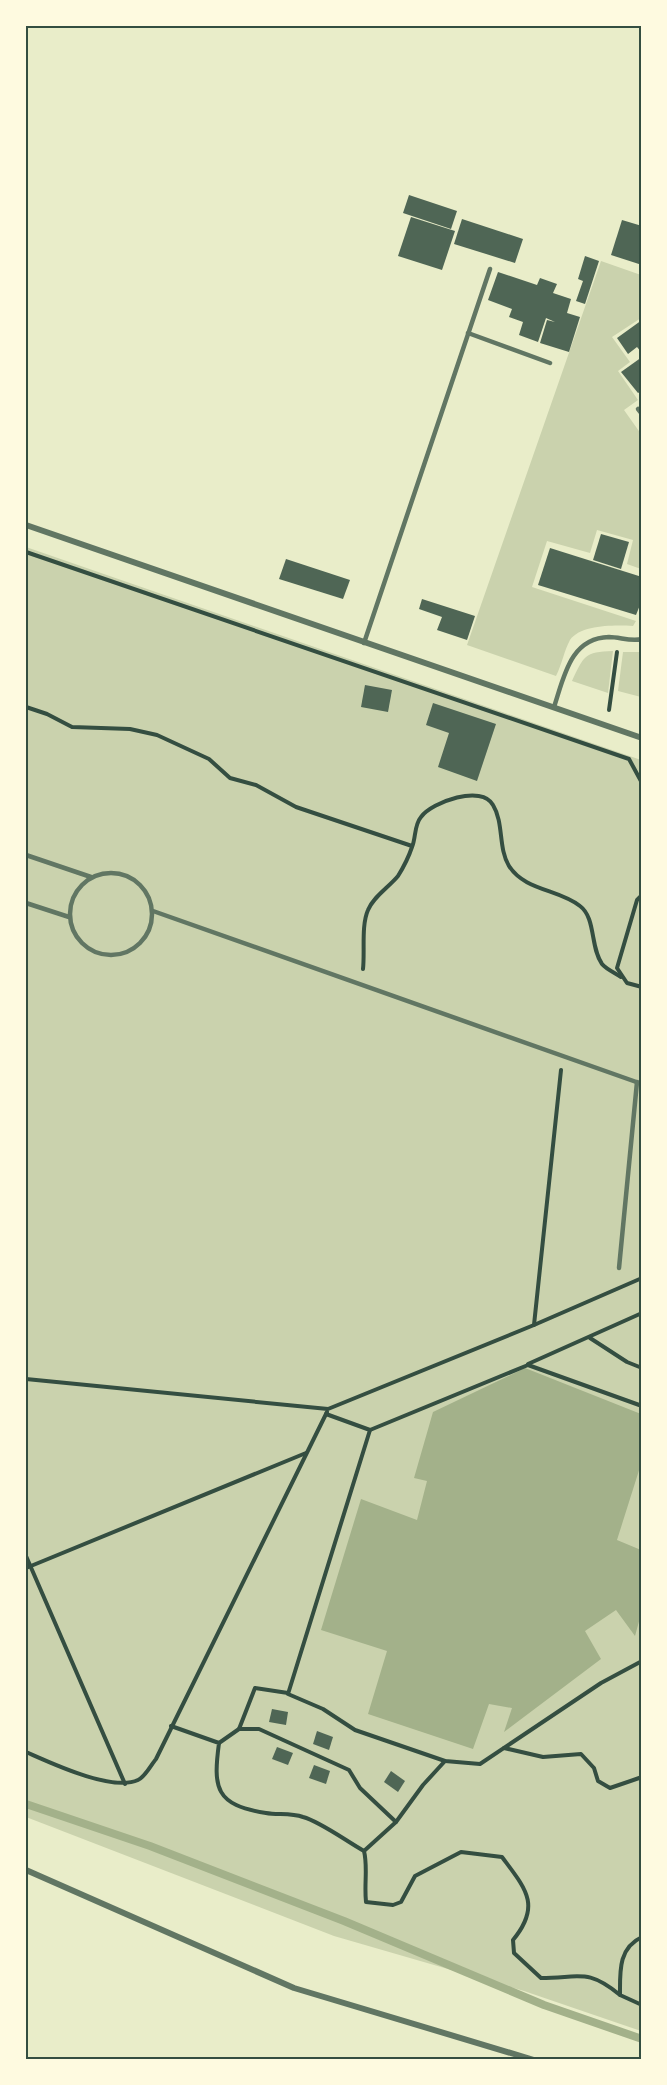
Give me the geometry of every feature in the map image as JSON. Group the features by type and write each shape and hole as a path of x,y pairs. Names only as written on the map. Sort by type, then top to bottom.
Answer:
{"street":[{"path":"26,525 642,738"},
{"path":"26,1870 294,1988 534,2060"}],"lane":[{"path":"364,643 490,269"},
{"path":"468,333 550,363"},
{"path":"638,409 642,414"},
{"path":"554,707 575,652 585,642 595,639 642,639"},
{"path":"26,855 91,876"},
{"path":"107,872 124,874 138,882 148,895 153,911 151,927 143,941 130,951 114,956 98,954 83,946 73,933 69,917 70,901 79,886 91,876 107,872"},
{"path":"26,903 69,917"},
{"path":"153,911 639,1083 619,1268"}],"path":[{"path":"26,552 629,759 642,783"},
{"path":"606,725 619,638"},
{"path":"26,707 47,714 72,727 130,729 157,735 209,759 230,778 256,784 296,807 412,846"},
{"path":"360,984 368,908 398,875 412,846 418,820 427,810 455,798 482,795 492,802 497,815 504,854 509,866 530,884 579,905 588,915 592,941 603,965 621,976"},
{"path":"642,895 637,900 618,958 617,968 627,983 642,987"},
{"path":"534,1325 563,1057"},
{"path":"26,1379 328,1409 642,1278"},
{"path":"326,1414 370,1430 528,1365 642,1313"},
{"path":"589,1337 627,1362 642,1368"},
{"path":"528,1365 642,1406"},
{"path":"26,1752 72,1773 125,1784 141,1779 156,1759 328,1409"},
{"path":"288,1694 370,1430"},
{"path":"28,1567 306,1453"},
{"path":"26,1556 28,1567 125,1784"},
{"path":"642,1661 601,1683 480,1764 445,1761 355,1730 322,1709 288,1694 255,1688 239,1729 219,1743 215,1774 218,1790 234,1805 264,1813 303,1817 364,1851 367,1865 364,1877 366,1902 393,1905 401,1902 415,1876 461,1852 502,1857 525,1887 530,1899 522,1929 513,1940 514,1953 541,1978 592,1976 603,1980 620,1995 642,2005"},
{"path":"171,1726 219,1743"},
{"path":"239,1729 259,1729 349,1770 360,1788 396,1822"},
{"path":"503,1748 543,1757 581,1754 594,1768 598,1780 610,1788 642,1777"},
{"path":"364,1851 396,1822 423,1785 445,1761"},
{"path":"620,1995 623,1953 632,1941 642,1937"}],"shaded area":[{"path":"601,261 641,275 641,318 612,337 630,362 618,371 638,400 624,410 641,434 641,569 627,564 633,540 597,530 590,553 547,541 532,587 636,621 633,626 591,628 575,635 568,644 556,676 467,645"},
{"path":"26,547 641,760 641,2031 524,1991 334,1936 26,1817"},
{"path":"613,651 608,693 572,681 579,666 590,654"},
{"path":"623,652 641,652 641,697 618,691"},
{"path":"525,1368 641,1414 641,1464 617,1540 641,1550 641,1614 635,1636 616,1610 585,1631 601,1659 504,1732 512,1708 489,1704 473,1749 368,1714 387,1651 321,1630 361,1499 417,1520 427,1481 414,1478 433,1412"}],"building":[{"path":"409,195 457,211 451,229 403,213"},
{"path":"411,217 455,231 442,270 398,256"},
{"path":"462,219 523,239 515,263 454,244"},
{"path":"622,220 642,226 642,265 611,255"},
{"path":"585,256 599,261 585,304 576,301 583,281 578,279"},
{"path":"498,272 537,285 540,278 557,284 553,293 571,299 567,313 580,317 569,352 540,343 547,320 555,322 546,318 538,342 519,335 523,322 509,317 512,309 488,300"},
{"path":"642,320 642,353 637,347 628,354 617,338"},
{"path":"642,357 642,391 638,393 621,372"},
{"path":"601,534 629,542 621,569 593,560"},
{"path":"550,548 642,577 642,600 636,615 538,585"},
{"path":"286,559 350,580 343,599 279,579"},
{"path":"422,599 475,616 467,640 437,630 442,617 419,609"},
{"path":"365,685 392,690 388,712 361,707"},
{"path":"433,703 496,724 477,781 438,767 449,733 426,725"},
{"path":"272,1709 288,1712 286,1725 269,1722"},
{"path":"317,1731 333,1737 329,1750 313,1744"},
{"path":"277,1747 293,1753 288,1765 272,1759"},
{"path":"314,1765 330,1771 326,1784 309,1778"},
{"path":"391,1771 405,1781 398,1792 384,1782"}],"waterway":[{"path":"26,1804 150,1846 344,1921 544,2005 642,2039"}]}
